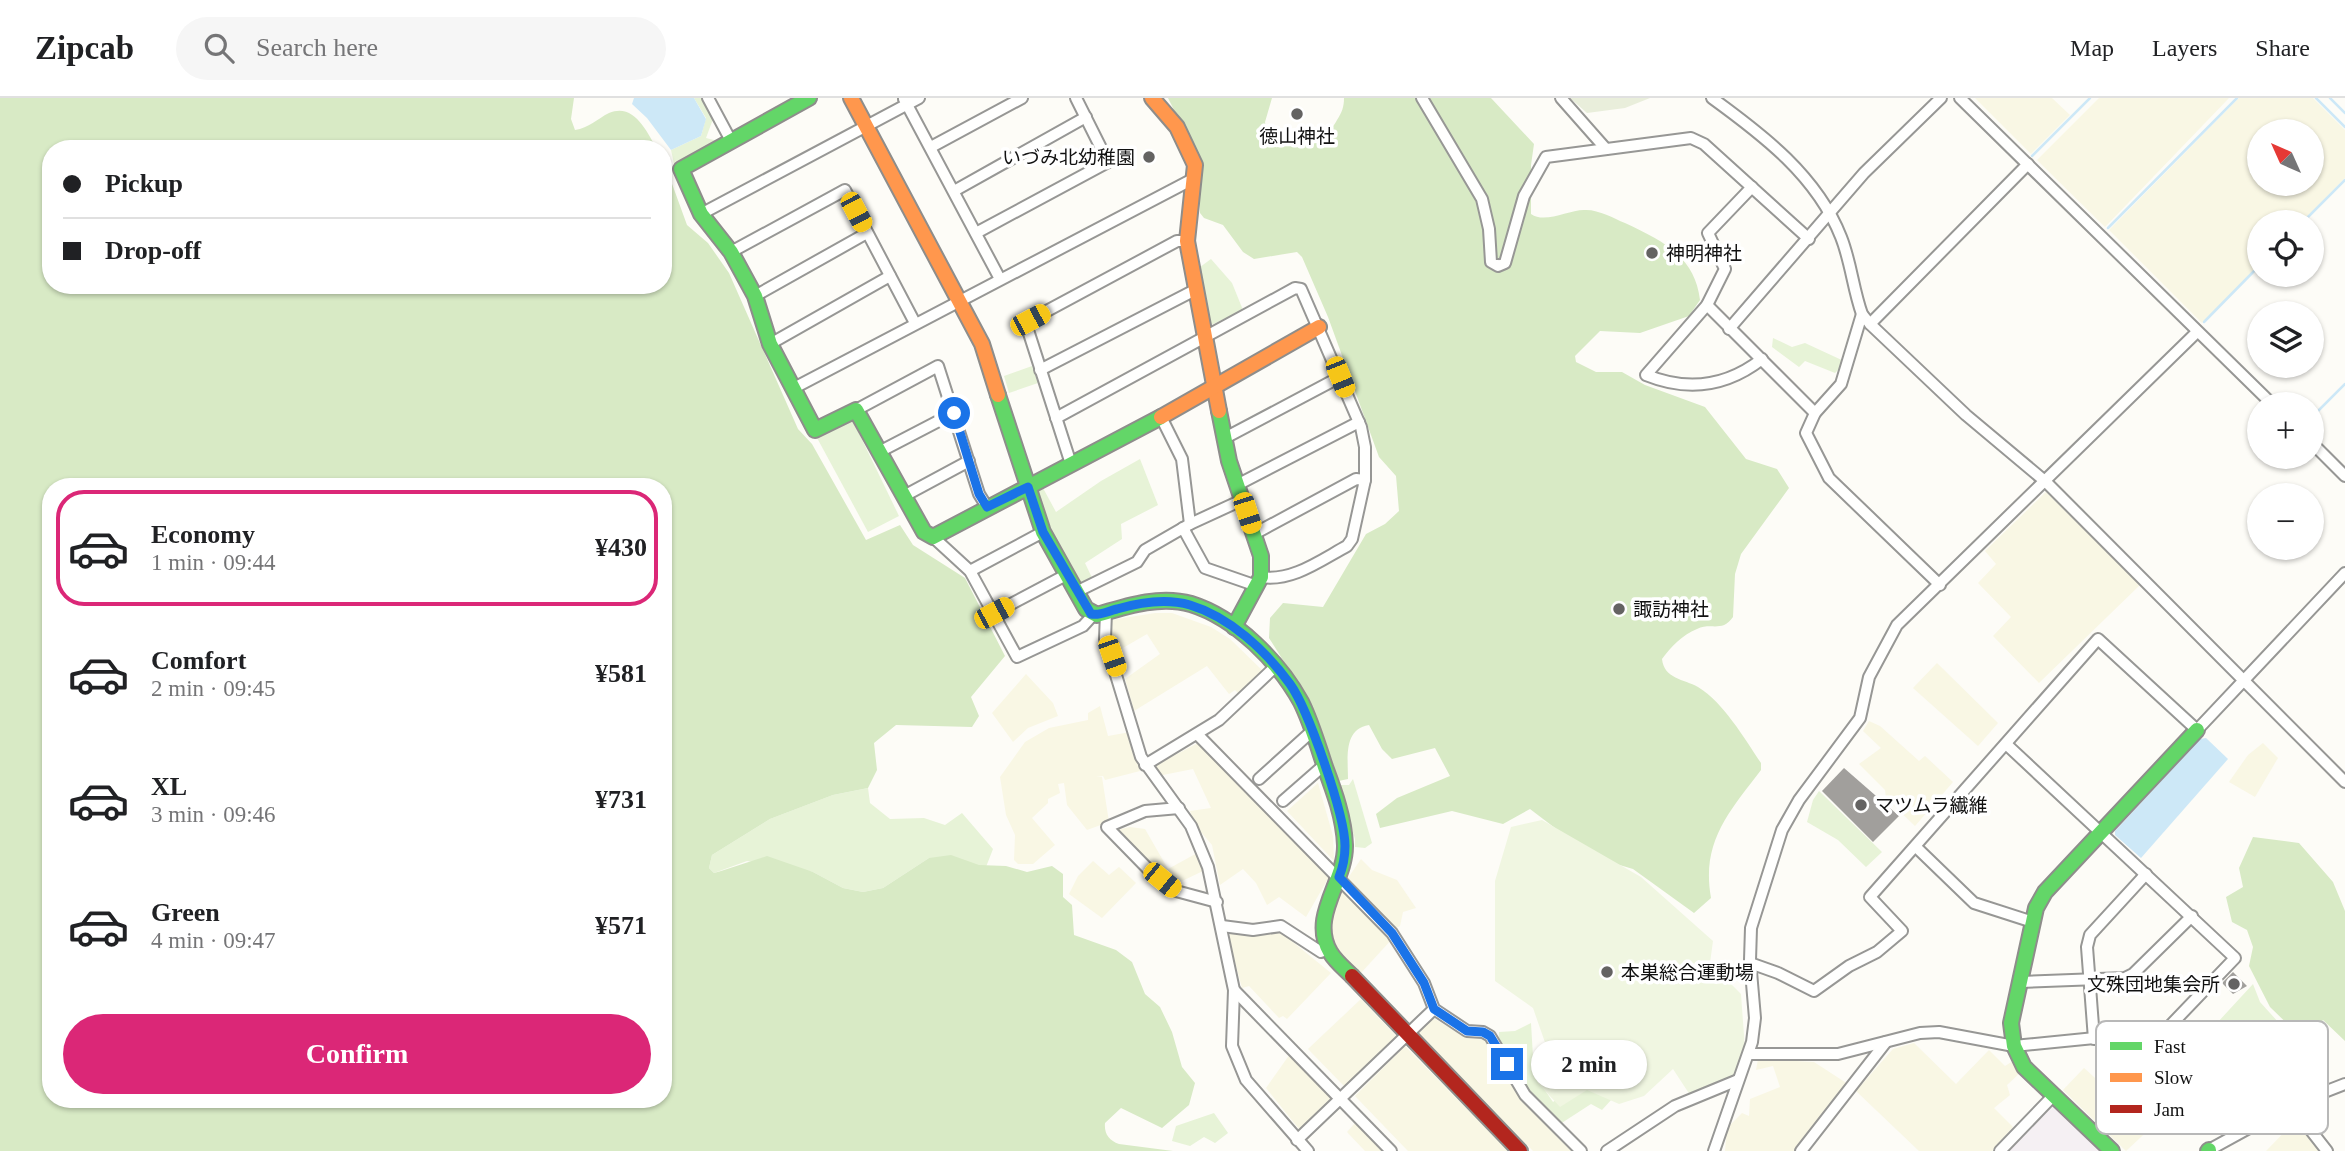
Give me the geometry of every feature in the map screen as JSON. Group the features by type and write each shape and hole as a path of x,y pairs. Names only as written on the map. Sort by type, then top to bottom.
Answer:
{"street":[{"path":"708,98 730,139"},
{"path":"809,98 681,167 701,214 731,252 755,296 770,344 815,430 939,366 969,461 987,507"},
{"path":"851,98 982,344 1043,532 1086,609 1100,613 1173,601 1221,617 1275,667 1302,704 1345,838 1344,864 1323,913 1328,949 1520,1151"},
{"path":"701,214 867,126 905,101 919,98"},
{"path":"931,148 1022,98"},
{"path":"976,233 1108,162 1076,98"},
{"path":"1152,98 1177,127 1195,165 1187,241 1195,290 1223,439 1262,556 1259,582 1234,627"},
{"path":"1422,98 1482,199 1489,229 1491,262 1498,266 1505,263 1524,196 1546,158 1697,139 1809,239"},
{"path":"1561,98 1606,149"},
{"path":"1712,98 1761,133 1796,168 1830,215 1849,257 1862,314 1870,324 1966,415 2046,482 2345,782"},
{"path":"1729,328 1864,173 1941,98"},
{"path":"1960,98 2260,392"},
{"path":"905,101 1000,279"},
{"path":"954,191 1086,117"},
{"path":"1870,324 2028,164"},
{"path":"793,388 1195,178"},
{"path":"1752,187 1708,233 1725,269 1707,305 1646,375 1665,383 1697,386 1742,375 1762,359"},
{"path":"731,252 845,190 915,323"},
{"path":"755,296 867,233"},
{"path":"1071,464 1027,327 1030,320 1177,242 1187,241"},
{"path":"770,344 890,276"},
{"path":"1056,418 1295,288 1304,292 1359,422 1365,447 1365,480 1352,538 1347,546 1294,574 1259,582 1206,568 1186,526 1182,459 1161,417"},
{"path":"1040,370 1195,290"},
{"path":"1707,305 1815,413"},
{"path":"1862,314 1841,384 1815,413 1807,433 1829,478 1940,585"},
{"path":"933,537 1214,389 1319,327"},
{"path":"1714,1151 1749,1054 1755,1018 1750,963 1751,928 1782,830 1799,800 1860,718 1869,677 1896,625 2046,482 2197,332"},
{"path":"1223,439 1340,377"},
{"path":"856,410 924,532 970,571 1017,657 1083,626 1100,613"},
{"path":"879,452 954,413"},
{"path":"1237,485 1359,422"},
{"path":"2324,455 2345,476"},
{"path":"904,496 969,461"},
{"path":"1254,534 1356,479 1365,480"},
{"path":"1076,592 1137,562 1145,550 1186,526 1242,500"},
{"path":"970,571 1043,532"},
{"path":"2112,1151 2019,1061 2014,1046 2011,1023 2033,922 2045,892 2345,573"},
{"path":"994,613 1066,575"},
{"path":"1100,613 1105,639 1145,765 1179,808 1203,853 1217,902 1234,990 1232,1046 1246,1080 1308,1151"},
{"path":"1750,963 1778,972 1814,991 1849,966 1877,952 1902,931 1870,897 2098,639 2197,730"},
{"path":"1145,765 1219,720 1275,667"},
{"path":"1259,779 1311,732"},
{"path":"1198,735 1392,933 1424,983 1434,1009 1467,1031 1483,1032 1490,1036 1525,1095 1581,1151"},
{"path":"2006,744 2099,834 2146,874 2235,958 2175,1021"},
{"path":"1283,801 1323,766"},
{"path":"1179,808 1145,811 1107,827 1149,870 1176,891 1217,902"},
{"path":"1916,847 1974,904 2033,922"},
{"path":"1749,1054 1838,1055 1939,1032 2014,1046 2094,1039 2088,980 2087,947 2090,935 2146,874"},
{"path":"2020,982 2124,978 2133,974 2192,916"},
{"path":"1222,926 1252,930 1281,926 1314,951 1321,953 1328,949"},
{"path":"1234,990 1391,1151"},
{"path":"1297,1140 1434,1009"},
{"path":"1801,1151 1886,1042"},
{"path":"1607,1151 1675,1106 1738,1080"},
{"path":"2328,1091 2345,1084"},
{"path":"2000,1151 2053,1096"},
{"path":"2208,1151 2239,1134"},
{"path":"2314,1134 2327,1151"}],"shaded area":[{"path":"1975,98 2052,98 2070,115 2031,154"},
{"path":"2099,98 2229,98 2105,227 2037,160"},
{"path":"2239,98 2313,98 2345,130 2345,178 2314,210 2247,210 2247,277 2202,323 2109,230"},
{"path":"2046,492 2140,585 2039,683 1993,636 2011,617 1978,583 1996,564 1985,551"},
{"path":"1172,613 1211,627 1230,639 1266,674 1243,698 1235,690 1229,694 1207,666 1134,711 1125,679 1160,654 1147,634 1116,652 1108,637 1111,620"},
{"path":"1937,663 1998,723 1978,746 1913,688"},
{"path":"1026,674 1053,703 1058,716 1028,728 1013,742 992,713"},
{"path":"1100,706 1108,736 1130,732 1140,771 1105,780 1103,776 1096,777 1102,777 1109,822 1087,830 1067,805 1064,783 1058,784 1060,793 1048,799 1048,803 1032,818 1055,845 1033,864 1018,864 1014,860 1015,835 1006,815 1000,777 1025,742 1049,728 1088,720 1088,713"},
{"path":"1869,721 1880,726 1919,761 1925,756 1953,782 1915,826 1886,798 1885,790 1859,764 1881,748 1863,731"},
{"path":"1198,743 1328,871 1329,877 1306,917 1279,897 1267,905 1256,883 1243,869 1220,885 1212,845 1195,825 1190,811 1211,808 1193,769 1158,776 1156,765"},
{"path":"2263,743 2278,758 2255,797 2229,782 2248,755"},
{"path":"1318,783 1333,836 1334,861 1287,811"},
{"path":"1130,827 1145,829 1168,869 1199,852 1205,870 1178,883 1146,862 1116,830"},
{"path":"1361,859 1372,870 1397,880 1416,908 1403,912 1400,926 1394,929 1348,878"},
{"path":"1093,861 1109,875 1119,867 1136,883 1102,918 1069,894 1078,876"},
{"path":"1343,887 1392,939 1360,974 1341,954 1332,937 1330,922"},
{"path":"1278,930 1331,973 1287,1019 1283,1016 1279,1018 1249,986 1242,988 1229,940 1230,934"},
{"path":"1361,999 1397,1037 1345,1087 1308,1049"},
{"path":"1432,1017 1464,1037 1479,1035 1488,1039 1522,1101 1575,1151 1533,1151 1416,1032"},
{"path":"1914,1043 1956,1084 1989,1050 2005,1066 2013,1061 2023,1070 2007,1085 2010,1095 1994,1108 2013,1127 1992,1151 1919,1151 1856,1091 1893,1049"},
{"path":"1405,1046 1508,1151 1408,1151 1355,1096"},
{"path":"1290,1054 1333,1097 1299,1129 1266,1088"},
{"path":"1758,1059 1814,1062 1851,1086 1795,1151 1725,1151 1727,1128 1742,1113 1749,1116 1750,1099 1780,1087 1773,1066 1756,1070"},
{"path":"2084,1068 2096,1079 2096,1122 2063,1090"},
{"path":"2052,1100 2105,1151 2005,1151"},
{"path":"1356,1122 1385,1151 1365,1151 1347,1132"},
{"path":"2108,1134 2144,1134 2126,1151"},
{"path":"2282,1134 2309,1134 2323,1151 2266,1151"}],"green space":[{"path":"0,98 574,98 571,119 575,130 618,111 633,115 639,120 652,140 42,140 42,294 672,294 672,184 687,225 708,243 729,273 798,429 812,444 866,540 900,525 913,545 965,578 1005,656 971,697 979,716 972,727 896,725 874,743 877,770 868,788 833,795 770,819 712,855 709,868 714,873 767,856 813,872 843,888 863,892 883,888 929,858 951,855 979,865 1006,866 1027,872 1052,866 1063,874 1063,897 1072,905 1074,935 1116,950 1132,962 1145,994 1160,1007 1172,1032 1182,1067 1195,1083 1189,1105 1162,1128 1121,1108 1105,1123 1106,1133 1119,1144 1173,1151 0,1151"},
{"path":"694,98 702,98 713,119 706,138 718,141 674,164 672,150 701,136 706,118"},
{"path":"1168,98 1272,98 1265,122 1267,136 1307,140 1323,136 1330,130 1341,112 1344,98 1491,98 1534,144 1531,214 1543,218 1584,210 1605,214 1663,243 1684,261 1697,285 1700,300 1689,316 1640,333 1600,331 1575,356 1576,362 1596,372 1622,372 1645,385 1705,407 1746,459 1777,469 1789,488 1741,554 1735,574 1733,617 1725,625 1702,627 1692,632 1677,642 1662,659 1666,671 1671,675 1698,687 1716,702 1761,763 1761,770 1720,829 1710,860 1711,898 1694,913 1633,869 1593,857 1530,809 1503,824 1452,811 1380,828 1376,814 1397,798 1450,776 1435,748 1392,759 1382,749 1369,725 1355,732 1351,739 1348,779 1334,782 1305,695 1269,638 1270,618 1283,603 1323,607 1366,534 1385,524 1399,511 1396,476 1379,457 1328,317 1302,257 1297,252 1254,259 1243,252 1223,225 1204,218 1200,213 1197,156"},
{"path":"1570,98 1650,98 1625,108 1587,113"},
{"path":"1211,259 1232,283 1243,310 1209,326 1205,322 1196,270"},
{"path":"1773,338 1792,347 1805,343 1846,362 1835,373 1805,361 1799,367 1772,347"},
{"path":"1032,366 1038,383 1009,393 1004,376"},
{"path":"852,419 899,516 868,532 816,436"},
{"path":"1140,459 1158,505 1121,524 1122,539 1085,563 1094,582 1084,588 1063,555 1035,492 1043,488 1056,512 1101,481"},
{"path":"1353,779 1372,843 1365,848 1355,847 1355,839 1338,785 1349,785"},
{"path":"868,788 870,803 890,819 924,818 945,825 962,813 993,849 986,867 929,858 883,888 863,892 843,888 813,872 747,861 714,873 709,868 712,855 770,819 833,795"},
{"path":"1819,791 1882,852 1866,867 1838,840 1807,822 1813,800"},
{"name":"本巣総合運動場","path":"1542,820 1641,877 1713,941 1710,963 1741,994 1745,1049 1735,1075 1690,1095 1673,1069 1644,1096 1619,1104 1587,1090 1560,1107 1538,1083 1549,1054 1533,1008 1495,981 1495,881 1511,827"},
{"path":"2253,837 2299,843 2333,882 2345,911 2345,1041 2328,1025 2328,1021 2284,1021 2270,1007 2249,966 2253,947 2247,930 2232,922 2226,897 2243,887 2239,868"},
{"path":"2253,984 2260,1002 2277,1021 2219,1021"},
{"path":"1531,1023 1534,1074 1553,1102 1579,1083 1612,1099 1602,1110 1591,1104 1554,1128 1498,1049 1499,1032 1515,1031"},
{"path":"1214,1113 1228,1133 1215,1143 1204,1137 1190,1146 1172,1141 1176,1126"}],"water":[{"path":"634,98 694,98 706,119 701,136 672,150 672,140 664,140 632,104"},
{"path":"2206,738 2228,759 2141,858 2115,835 2115,831 2200,739"}],"building":[{"name":"マツムラ繊維","path":"1844,768 1899,816 1873,842 1822,791"},
{"name":"文殊団地集会所","path":"2233,972 2247,986 2233,994 2222,983"}],"waterway":[{"path":"2032,156 2090,98"},
{"path":"2108,228 2237,98"},
{"path":"2316,98 2345,127"},
{"path":"2330,98 2345,113"},
{"path":"2315,210 2345,180"},
{"path":"2204,322 2247,278"},
{"path":"2324,405 2345,384"}],"traffic: fast":[{"path":"809,98 681,169 701,214 731,252 755,296 770,344 815,430 856,410 924,532 933,537 1161,417"},
{"path":"998,395 1043,532 1086,609 1097,615 1156,601 1191,604 1224,620 1255,643 1292,687 1311,726 1343,825 1344,858 1324,925 1330,952 1352,976"},
{"path":"1219,411 1229,461 1261,556 1261,577 1234,627"},
{"path":"2112,1151 2024,1067 2014,1046 2011,1023 2036,908 2045,892 2197,730"}],"traffic: slow":[{"path":"851,98 982,344 998,395"},
{"path":"1152,98 1177,127 1195,165 1187,241 1219,411"},
{"path":"1161,417 1319,327"}],"traffic: jam":[{"path":"1352,976 1520,1151"}],"place":[{"name":"徳山神社","path":"1297,114"},
{"name":"いづみ北幼稚園","path":"1149,157"},
{"name":"神明神社","path":"1652,253"},
{"name":"諏訪神社","path":"1619,609"},
{"name":"マツムラ繊維","path":"1861,805"},
{"name":"本巣総合運動場","path":"1607,972"},
{"name":"文殊団地集会所","path":"2234,984"}],"route":[{"path":"954,413 979,494 987,507 1028,487 1043,532 1091,614 1160,601 1193,606 1221,617 1234,627 1290,684 1302,704 1345,838 1344,864 1339,877 1392,933 1424,983 1434,1009 1467,1031 1483,1032 1490,1036 1507,1064"}]}
